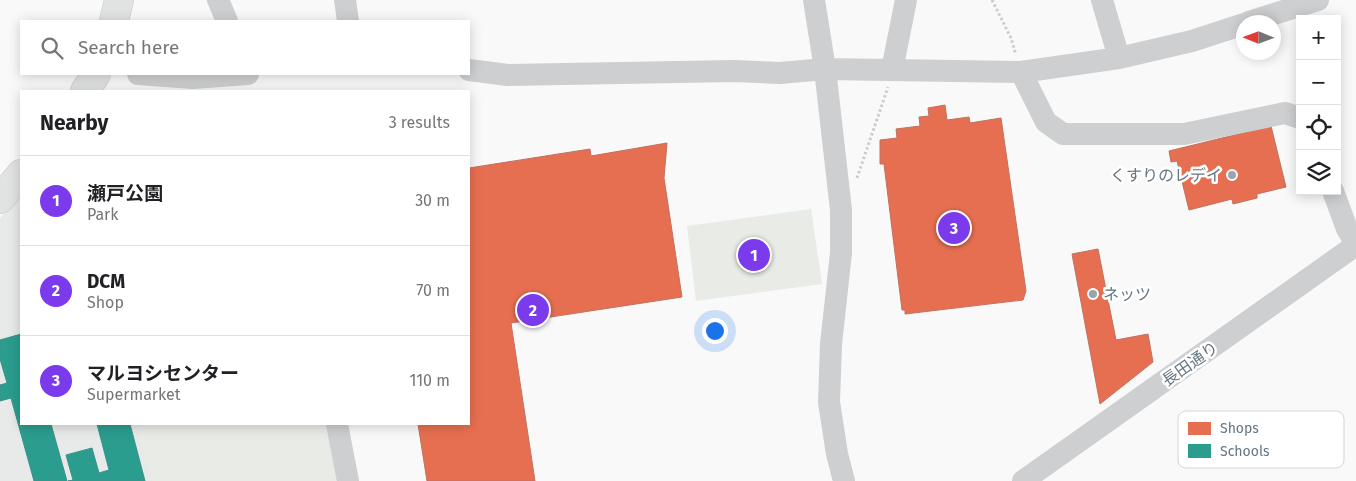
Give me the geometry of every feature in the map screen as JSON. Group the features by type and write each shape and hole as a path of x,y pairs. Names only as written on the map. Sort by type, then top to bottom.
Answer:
{"main road":[{"path":"114,20 119,0"},
{"path":"86,90 95,75"},
{"path":"0,198 20,175"}],"street":[{"path":"218,0 227,20"},
{"path":"345,0 348,20"},
{"path":"814,0 825,69 841,210 841,253 831,344 829,402 837,454 844,481"},
{"path":"892,70 906,0"},
{"path":"1102,0 1119,58"},
{"path":"1271,15 1318,0"},
{"path":"470,70 508,74 734,70 780,73 825,69 1021,72 1119,58 1192,41 1236,27"},
{"path":"1021,72 1046,122 1063,134 1184,134 1285,113 1296,117"},
{"path":"152,75 194,78 234,75"},
{"path":"248,75 251,90"},
{"path":"1334,195 1347,229 1356,244"},
{"name":"長田通り","path":"1023,481 1356,244"},
{"path":"337,425 348,481"}],"path":[{"path":"992,0 1011,38 1021,72"},
{"path":"841,210 858,175 886,95 892,70"}],"shaded area":[{"path":"20,194 20,425 331,425 340,481 0,481 0,218"},
{"path":"811,209 822,284 696,301 687,226"},
{"path":"136,425 320,425 338,481 152,481"}],"building: Shops":[{"path":"945,105 947,120 969,117 970,123 1001,118 1026,291 1023,300 905,314 905,310 902,310 884,164 880,164 880,140 897,138 896,129 920,126 919,117 929,116 928,108"},
{"name":"くすりのレデイ","path":"1271,126 1286,187 1257,194 1257,198 1233,204 1232,199 1189,210 1177,161 1171,162 1169,151"},
{"path":"667,143 664,178 682,297 511,323 535,481 427,481 418,425 470,425 470,168 590,149 591,156"},
{"name":"ネッツ","path":"1098,249 1116,340 1148,334 1153,362 1100,404 1072,254"}],"building: Schools":[{"path":"20,334 20,425 51,425 67,481 34,481 11,398 0,401 0,385 7,383 0,359 0,340"},
{"path":"97,425 130,425 145,481 68,481 73,480 66,455 92,448 99,473 109,470"}],"place":[{"name":"くすりのレデイ","path":"1232,175"},
{"name":"マルヨシセンター","path":"954,228"},
{"name":"瀬戸公園","path":"754,255"},
{"name":"ネッツ","path":"1093,294"},
{"name":"DCM","path":"533,310"}]}
